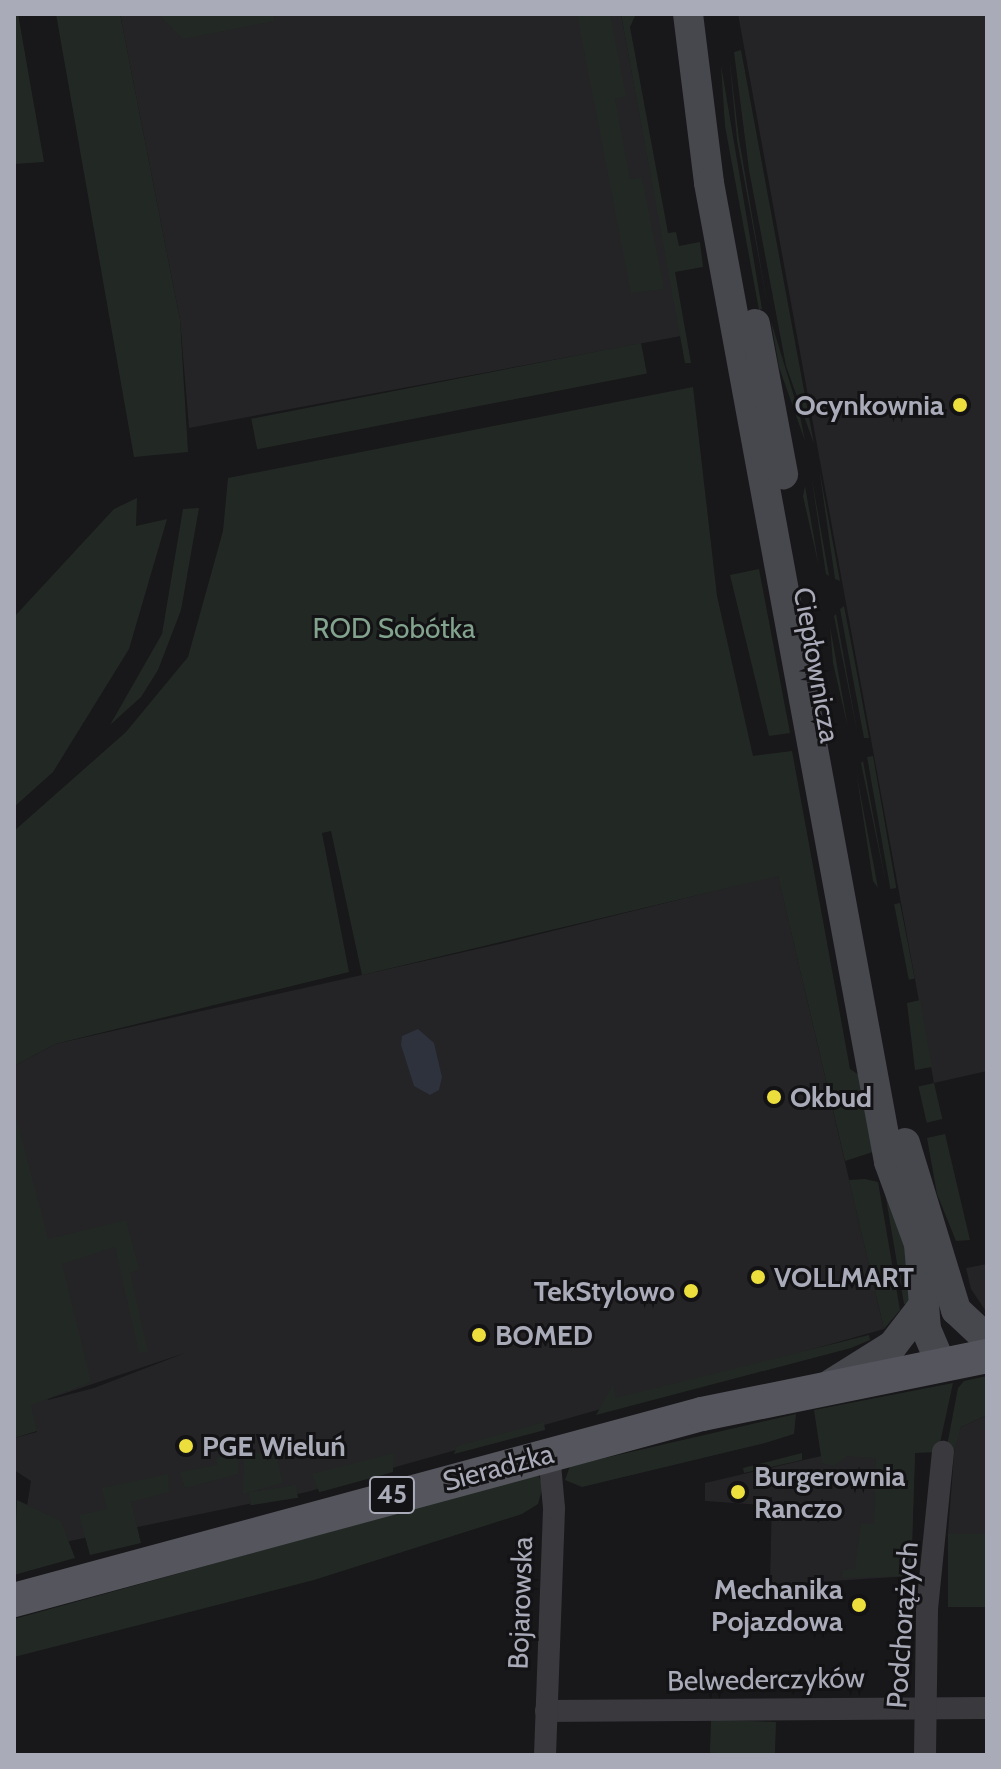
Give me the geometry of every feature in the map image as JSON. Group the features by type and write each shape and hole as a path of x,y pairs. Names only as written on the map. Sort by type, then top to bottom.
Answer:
{"main road":[{"name":"Ciepłownicza","path":"688,14 703,150 889,1162 922,1256 923,1306 928,1339 941,1364"},
{"name":"Ciepłownicza","path":"708,14 726,166 903,1133 956,1310"},
{"path":"823,1388 893,1345 923,1306"},
{"path":"941,1364 956,1310 987,1339"},
{"name":"Sieradzka","path":"14,1600 549,1453 823,1388 987,1356"}],"street":[{"name":"Podchorążych","path":"925,1755 927,1609 943,1452"},
{"name":"Bojarowska","path":"545,1755 554,1508 549,1453"},
{"name":"Belwederczyków","path":"546,1711 925,1706 987,1708"}],"shaded area":[{"path":"120,14 621,14 681,336 189,428 180,320"},
{"path":"738,14 987,14 987,1071 934,1083"},
{"path":"778,875 884,1329 307,1492 36,1548 26,1512 31,1481 14,1470 14,1438 37,1432 14,1344 14,1066 55,1044 504,943","holes":["185,1353 94,1388 48,1400"]},
{"path":"418,1029 434,1043 442,1077 439,1090 430,1095 414,1086 401,1045 402,1036"},
{"path":"987,1264 987,1313 971,1289 966,1268"},
{"path":"987,1415 987,1534 948,1534 955,1441 961,1427"},
{"path":"899,1438 915,1452 911,1576 770,1585 772,1497 762,1499 762,1505 705,1501 705,1483"}],"green space":[{"path":"14,14 18,14 44,162 14,164"},
{"path":"56,14 120,14 180,320 188,452 134,457"},
{"path":"158,14 273,14 274,21 183,39"},
{"path":"577,14 610,14 626,96 615,99 630,179 642,178 664,289 631,293"},
{"path":"621,14 636,14 630,27 668,233 676,232 679,246 700,242 703,267 675,272 691,363 685,363"},
{"path":"741,50 814,444 786,366 749,170 734,52"},
{"path":"729,55 739,139 768,308 737,140"},
{"path":"721,65 762,309 759,310 725,126"},
{"path":"771,321 800,416 805,441 779,367"},
{"path":"641,343 647,373 257,449 251,419"},
{"name":"ROD Sobótka","path":"693,387 717,596 753,756 792,751 850,1069 859,1075 873,1152 845,1161 778,876 362,975 331,831 322,833 349,972 55,1044 14,1066 14,831 126,732 188,657 223,531 228,478"},
{"path":"819,468 840,581 835,579"},
{"path":"811,474 829,576 826,574"},
{"path":"805,486 813,532 819,567 803,496"},
{"path":"137,498 136,526 167,519 129,649 53,772 14,807 14,617 114,509"},
{"path":"199,508 181,610 158,670 141,697 110,725 162,634 183,509"},
{"path":"759,569 790,733 769,736 730,575"},
{"path":"844,606 869,738 864,738 840,609"},
{"path":"836,614 858,736 834,616"},
{"path":"830,626 848,728 833,663"},
{"path":"873,756 896,888 890,889 867,757"},
{"path":"863,761 887,889 861,763"},
{"path":"856,771 878,888 873,881"},
{"path":"900,903 915,979 909,980 894,904"},
{"path":"920,1000 932,1067 915,1070 907,1003"},
{"path":"934,1083 942,1119 927,1123 918,1087"},
{"path":"14,1109 48,1239 126,1220 139,1269 130,1273 148,1352 139,1353 115,1247 62,1264 91,1382 31,1405 37,1431 14,1438"},
{"path":"945,1134 970,1240 956,1241 937,1194 927,1138"},
{"path":"849,1180 878,1182 900,1310 884,1329"},
{"path":"884,1187 908,1247 911,1304 904,1304"},
{"path":"869,1335 870,1340 851,1348 596,1415 613,1385 616,1398"},
{"path":"987,1376 987,1415 961,1427 954,1451 946,1451 958,1388 964,1381"},
{"path":"953,1383 938,1452 915,1453 911,1576 843,1578 843,1570 855,1569 861,1524 874,1524 876,1458 847,1456 834,1466 822,1463 814,1410"},
{"path":"796,1414 794,1434 765,1443 582,1487 565,1480 570,1466"},
{"path":"544,1422 545,1430 454,1454 457,1446"},
{"path":"239,1452 238,1474 185,1488 180,1472 217,1465 216,1458"},
{"path":"244,1452 276,1454 283,1483 243,1494"},
{"path":"394,1453 393,1472 324,1491 319,1492 312,1474"},
{"path":"802,1453 802,1460 744,1473 743,1468"},
{"path":"168,1474 169,1492 131,1502 141,1543 90,1555 79,1515 107,1509 102,1488"},
{"path":"538,1474 543,1486 538,1504 522,1514 314,1580 14,1657 14,1619"},
{"path":"296,1485 298,1498 251,1505 249,1493"},
{"path":"17,1500 61,1521 75,1558 14,1575"},
{"path":"948,1534 987,1534 987,1607 948,1607"},
{"path":"711,1720 776,1722 775,1755 710,1753"}],"place":[{"name":"Ocynkownia","path":"960,405"},
{"name":"Okbud","path":"774,1097"},
{"name":"VOLLMART","path":"758,1277"},
{"name":"TekStylowo","path":"691,1291"},
{"name":"BOMED","path":"479,1335"},
{"name":"PGE Wieluń","path":"186,1446"},
{"name":"Burgerownia Ranczo","path":"738,1492"},
{"name":"Mechanika Pojazdowa","path":"859,1605"}]}
